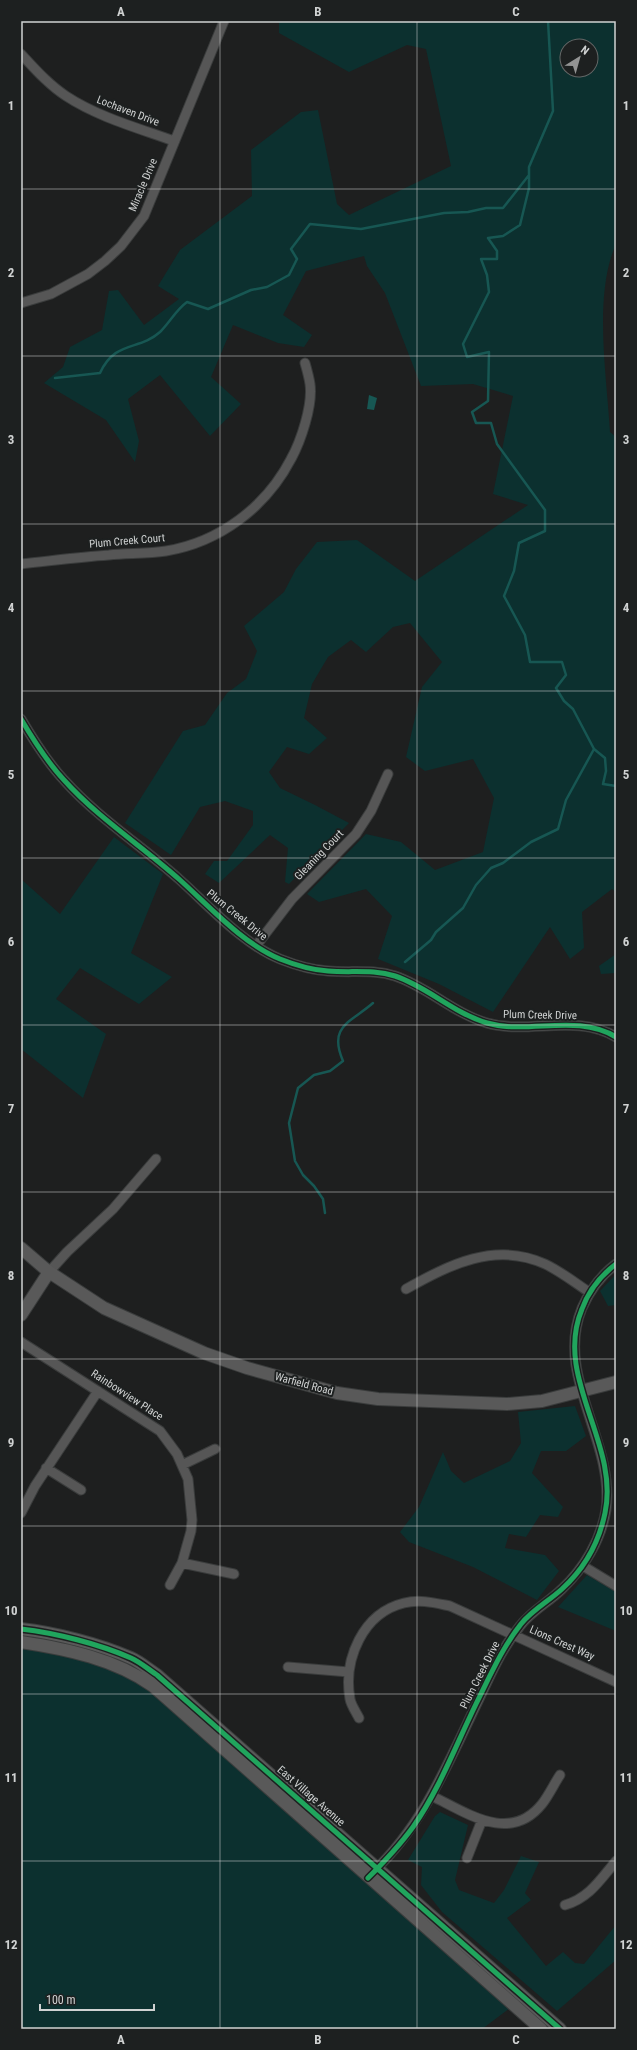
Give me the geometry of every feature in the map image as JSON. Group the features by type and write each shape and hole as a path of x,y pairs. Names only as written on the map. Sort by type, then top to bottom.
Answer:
{"street":[{"name":"Miracle Drive","path":"21,303 45,296 68,286 106,261 121,246 144,216 224,21"},
{"name":"Lochaven Drive","path":"21,54 39,74 66,96 103,116 174,141"},
{"name":"Plum Creek Court","path":"21,564 166,551 199,542 230,527 251,511 268,494 283,474 294,453 303,430 311,392 305,363"},
{"name":"Plum Creek Drive","path":"21,719 43,755 64,781 88,804 153,856 244,937 256,946 279,959 305,968 328,971 374,972 395,976 421,986 460,1012 488,1023 521,1027 569,1024 597,1029 616,1037"},
{"name":"Gleaning Court","path":"256,946 292,899 356,834 371,811 388,774"},
{"path":"21,1315 49,1272 67,1252 113,1209 156,1159"},
{"name":"Warfield Road","path":"21,1248 49,1272 104,1308 204,1353 247,1368 337,1393 378,1399 507,1404 542,1401 616,1382"},
{"path":"406,1289 457,1263 478,1257 500,1255 523,1257 543,1263 589,1292"},
{"name":"Plum Creek Drive","path":"368,1878 412,1828 432,1796 503,1648 523,1622 563,1588 583,1566 601,1531 606,1511 607,1492 603,1460 575,1364 574,1341 579,1317 589,1292 616,1264"},
{"name":"Rainbowview Place","path":"21,1342 160,1431 177,1454 190,1492 192,1520 191,1531 182,1562 170,1586"},
{"path":"21,1512 46,1468 98,1391"},
{"path":"182,1465 215,1449"},
{"path":"46,1468 81,1490"},
{"path":"182,1562 234,1574"},
{"path":"583,1566 616,1586"},
{"name":"Lions Crest Way","path":"359,1718 350,1699 349,1672 356,1646 370,1623 394,1607 405,1603 429,1601 450,1606 616,1682"},
{"name":"East Village Avenue","path":"21,1629 57,1636 112,1652 132,1659 157,1675 560,2029"},
{"name":"East Village Avenue","path":"21,1642 60,1649 112,1664 135,1673 153,1686 368,1878 541,2029"},
{"path":"288,1667 349,1672"},
{"path":"432,1796 482,1820 504,1824 525,1819 543,1803 560,1775"},
{"path":"467,1858 482,1820"},
{"path":"565,1905 577,1901 590,1893 616,1861"}],"shaded area":[{"path":"279,21 616,21 616,244 609,264 605,287 603,336 610,432 616,437 616,892 612,889 582,912 584,948 570,959 550,927 493,1012 439,984 378,959 392,916 366,889 319,902 307,894 366,834 401,842 435,870 483,852 494,798 473,759 425,771 406,757 422,687 442,662 410,623 393,627 366,652 351,640 328,657 312,684 304,718 327,738 309,754 287,747 269,772 280,788 349,823 289,884 285,882 288,848 270,835 219,883 205,874 214,861 227,861 253,825 253,811 225,801 200,807 171,855 125,823 183,731 205,725 227,693 246,679 257,651 244,626 284,592 296,569 317,542 357,540 415,581 528,505 493,494 513,396 473,384 421,386 385,293 367,266 364,256 306,271 283,315 312,335 304,347 278,343 233,325 211,377 241,404 210,436 160,375 128,399 139,441 135,462 106,420 44,383 63,367 70,347 102,330 109,291 118,290 144,325 179,299 158,286 180,250 252,196 251,150 301,112 318,110 337,204 349,215 451,166 426,49 407,45 349,72 279,33"},
{"path":"369,395 377,398 374,410 367,409"},
{"path":"114,837 163,874 131,953 172,977 139,1004 80,968 56,999 106,1034 83,1098 21,1049 21,879 60,914"},
{"path":"616,954 616,973 601,974 599,966"},
{"path":"616,1274 616,1305 608,1306 600,1291"},
{"path":"575,1406 586,1436 566,1451 541,1451 532,1473 563,1507 558,1517 540,1515 526,1537 509,1534 505,1548 545,1555 559,1571 537,1600 473,1567 409,1542 400,1532 419,1507 443,1452 451,1471 464,1483 510,1461 521,1443 518,1412"},
{"path":"587,1575 616,1592 616,1631 558,1607"},
{"path":"21,1642 135,1673 514,2005 482,2029 21,2029"},
{"path":"440,1812 468,1825 455,1880 459,1890 494,1903 504,1890 521,1856 539,1862 525,1893 531,1900 507,1918 546,1966 563,1952 575,1963 584,1964 616,1925 616,1960 557,2011 442,1912 421,1885 422,1867 408,1860 435,1816"}],"waterway":[{"path":"548,21 553,111 529,167 529,188 520,225 503,236 488,238 497,251 497,259 481,259 487,275 489,292 463,344 467,357 489,352 488,401 472,412 476,423 491,423 497,444 545,510 545,531 519,543 514,571 504,596 525,635 530,662 562,662 566,675 556,688 564,701 573,709 594,749 605,758 606,771 603,784 616,786"},
{"path":"55,378 100,373 113,355 128,347 144,342 160,332 187,302 208,309 251,290 267,287 289,275 297,259 291,249 310,224 361,229 444,213 468,212 486,208 503,208 529,175"},
{"path":"405,962 431,940 436,932 463,908 476,885 491,868 503,863 531,842 558,829 566,800 594,749"},
{"path":"325,1213 323,1199 314,1186 303,1175 295,1161 289,1123 298,1088 314,1075 330,1071 343,1061 338,1040 340,1033 349,1021 373,1003"}],"cycle path":[{"path":"21,719 46,759 77,794 180,880 227,924 266,952 280,959 316,970 337,972 370,972 395,976 419,987 463,1013 487,1023 519,1027 569,1025 585,1026 601,1030 616,1037"},
{"path":"368,1878 403,1840 431,1798 491,1673 514,1633 530,1614 570,1581 584,1564 595,1545 605,1513 607,1487 604,1461 580,1385 575,1360 575,1335 582,1309 588,1296 605,1273 616,1264"},
{"path":"21,1629 63,1636 105,1648 134,1660 157,1675 560,2029"}]}
